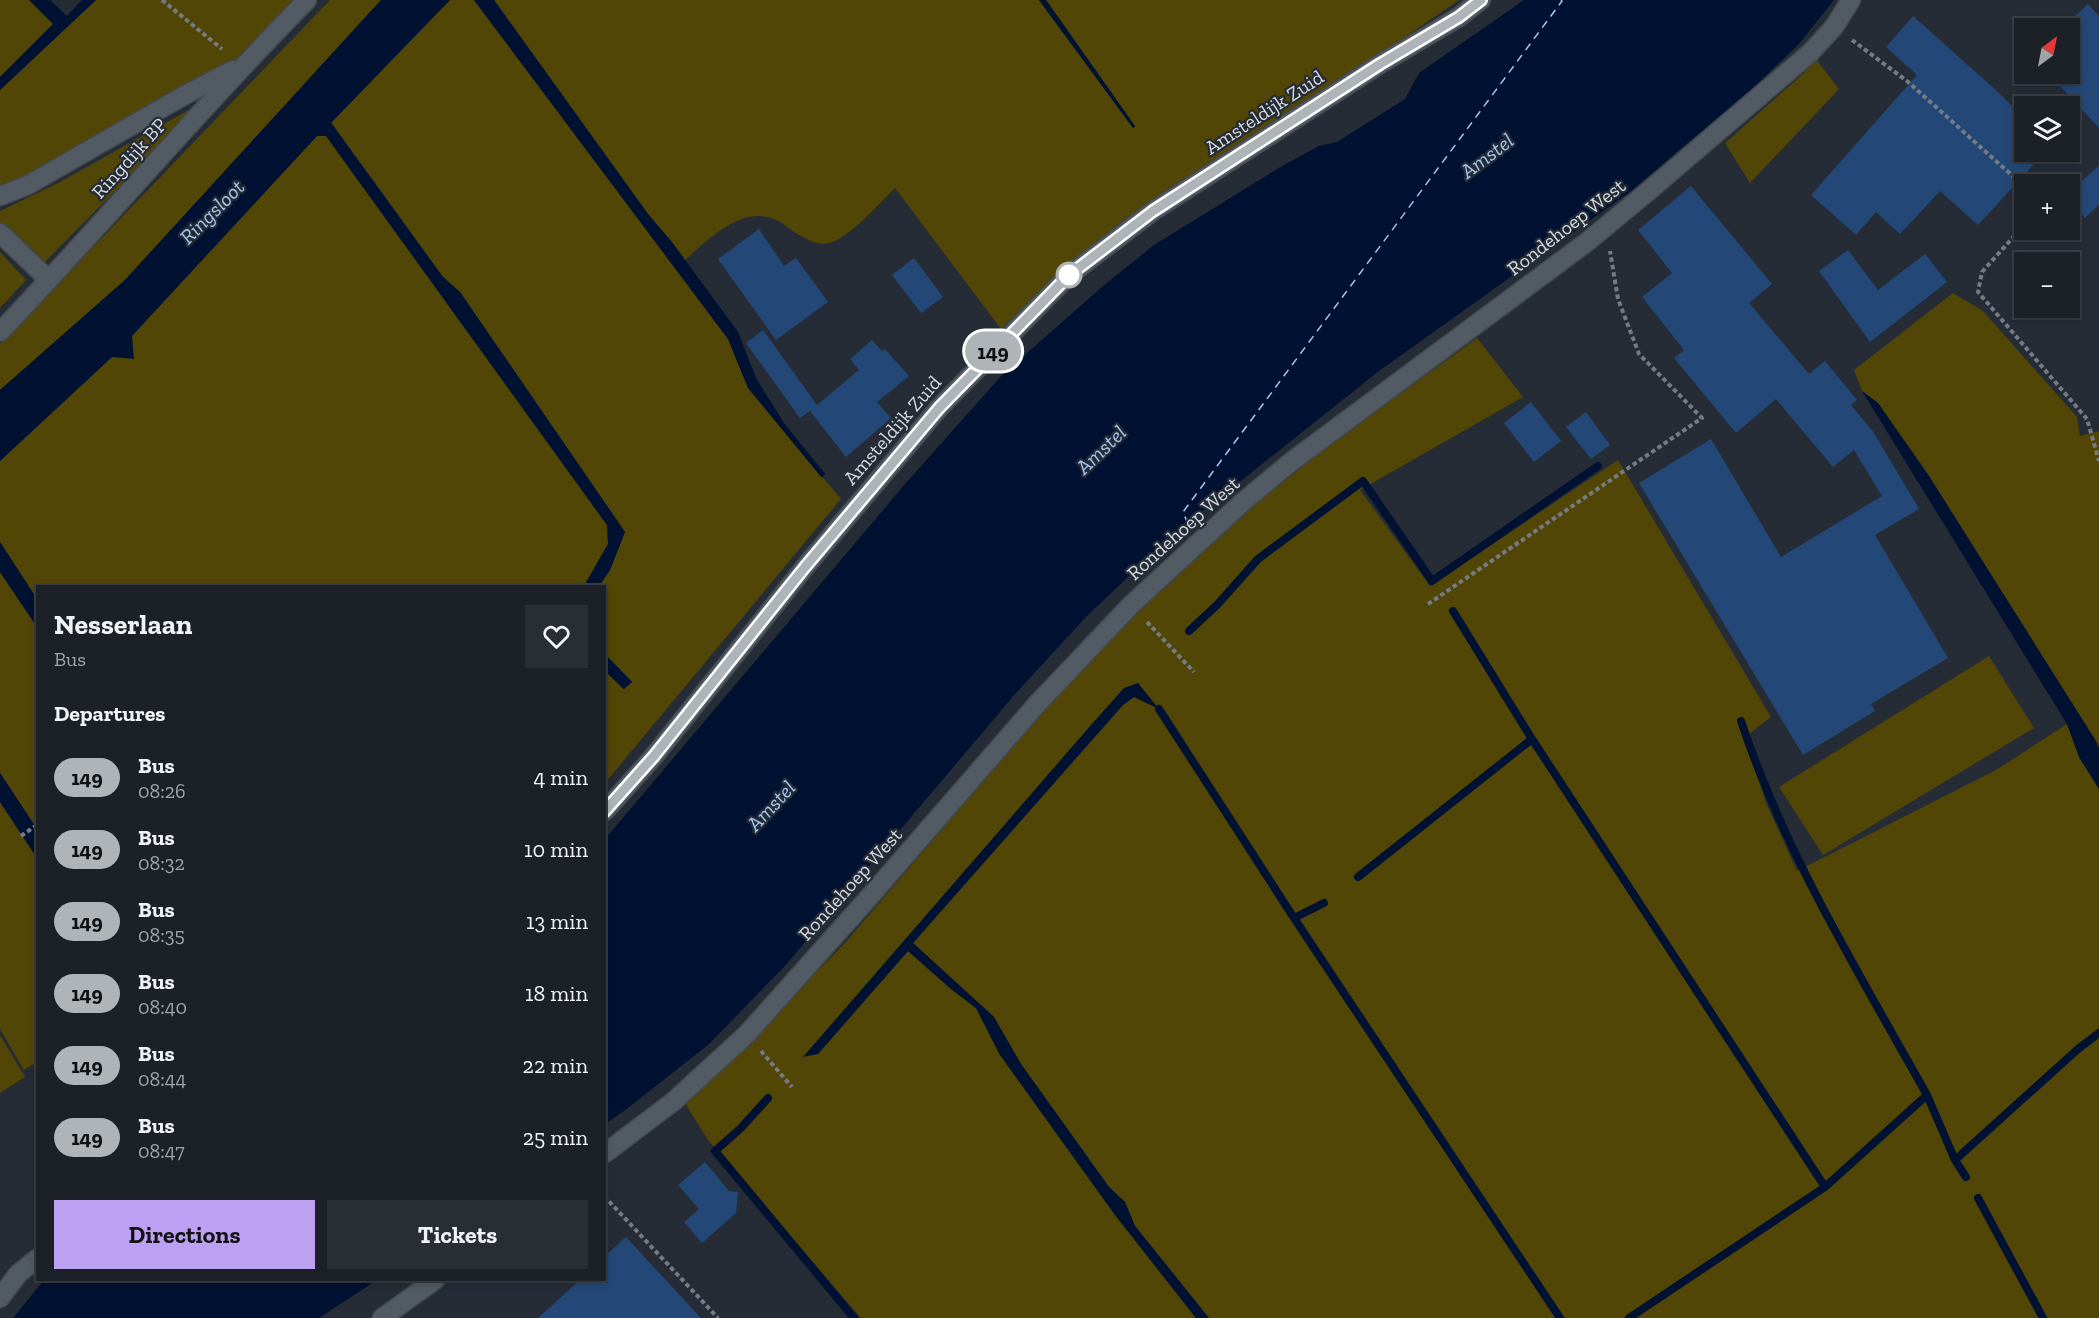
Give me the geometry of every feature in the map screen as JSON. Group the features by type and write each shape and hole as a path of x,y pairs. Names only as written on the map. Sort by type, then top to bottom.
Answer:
{"street":[{"name":"Ringdijk BP","path":"0,332 242,65 307,0"},
{"name":"Amsteldijk Zuid","path":"606,810 654,756 805,567 939,408 1068,276 1153,211 1380,64 1459,17 1481,0"},
{"name":"Rondehoep West","path":"606,1152 674,1101 747,1034 1038,704 1131,605 1244,501 1291,462 1605,227 1810,53 1834,27 1851,0"},
{"name":"Ringdijk BP","path":"0,196 28,185 183,96 242,65"},
{"path":"0,233 49,280"},
{"path":"0,1298 18,1274 36,1260"},
{"path":"382,1318 434,1281"}],"path":[{"path":"162,0 242,65"},
{"path":"1834,27 1908,81 2014,177"},
{"path":"1428,604 1702,418 1639,354 1618,299 1605,227"},
{"path":"2014,236 1982,272 1978,292 2087,419 2099,461"},
{"path":"1131,605 1194,672"},
{"path":"21,836 36,826"},
{"path":"747,1034 792,1087"},
{"path":"606,1198 718,1318"}],"shaded area":[{"path":"0,0 29,0 53,24 0,77"},
{"path":"96,0 298,0 242,62 0,189 0,90"},
{"path":"330,0 381,0 125,280 0,390 0,344"},
{"path":"450,0 474,0 728,339 748,388 841,499 606,782 606,672 623,689 632,682 606,655 606,585 600,585 610,570 625,532 460,292 443,277 331,122"},
{"path":"494,0 1039,0 1133,128 1135,126 1046,0 1459,0 1385,51 1122,221 1046,285 1001,329 895,188 854,228 829,243 821,244 810,241 776,220 763,216 751,217 726,226 685,260 648,214"},
{"path":"1816,59 1839,89 1750,183 1725,143 1804,73"},
{"path":"203,102 44,263 0,224 0,211 58,183"},
{"path":"317,136 326,136 607,525 608,544 585,585 36,585 36,597 0,542 0,461 112,357"},
{"path":"0,252 26,280 0,308"},
{"path":"1953,293 1983,311 2077,417 2080,436 2099,431 2099,748 1929,476 1878,403 1862,391 1854,370"},
{"path":"1477,338 1523,397 1360,490 1430,586 1618,460 1771,717 1745,737 1766,803 1797,871 1996,770 2067,724 2079,757 2099,789 2099,1318 1209,1318 1135,1226 1125,1202 1109,1187 1021,1064 994,1017 913,943 1123,705 1134,697 1158,708 1124,688 818,1054 908,951 976,1008 1000,1055 1115,1215 1196,1318 861,1318 708,1140 683,1100 772,1017 844,944 1043,711 1118,631 1252,507 1323,450"},
{"path":"0,572 36,626 36,827 0,773"},
{"path":"1989,656 2034,728 1823,855 1779,787"},
{"path":"0,802 36,856 36,1063 24,1070 0,1029"},
{"path":"0,1035 25,1077 0,1093"}],"water":[{"path":"29,0 50,0 67,16 82,0 96,0 0,90 0,77 53,24"},
{"name":"Ringsloot","path":"381,0 450,0 331,123 443,277 460,292 625,532 610,570 600,585 585,585 608,544 607,525 326,136 317,136 132,336 134,359 112,357 0,461 0,390 125,280"},
{"path":"474,0 494,0 648,214 672,242 738,332 756,378 784,423 825,474 822,478 748,388 728,339"},
{"path":"1039,0 1046,0 1135,126 1133,128"},
{"name":"Amstel","path":"1524,0 1834,0 1798,45 1755,86 1631,191 1379,371 1169,538 1086,617 1016,693 785,966 708,1045 606,1123 606,838 905,484 1002,375 1103,286 1154,245 1282,166 1319,146 1337,142 1405,99 1419,73"},
{"path":"1862,391 1878,403 1929,476 2096,741 2099,748 2099,789 2079,757 2067,724"},
{"path":"0,542 36,597 36,626 0,572"},
{"path":"606,655 632,682 624,689 606,672"},
{"path":"1138,683 1159,709 1134,697 1123,705 913,943 994,1017 1021,1064 1109,1187 1125,1202 1135,1226 1209,1318 1196,1318 1115,1215 1000,1055 976,1008 908,951 818,1054 803,1057 1124,688"},
{"path":"0,773 36,827 36,856 0,802"},
{"path":"43,1281 375,1281 319,1318 13,1318"}],"building":[{"path":"2088,4 2099,16 2099,128 2080,107 2080,96 2069,96 2058,84 2080,84 2080,18 2073,18"},
{"path":"1913,16 2014,108 2014,162 2036,162 2025,174 2014,174 2014,186 1978,225 1940,191 1900,234 1876,212 1856,235 1811,195 1917,75 1886,47"},
{"path":"2099,166 2099,205 2085,218 2080,212 2080,182"},
{"path":"1691,186 1772,284 1749,303 1809,374 1825,361 1857,400 1851,405 1874,433 1919,509 1875,535 1948,658 1871,704 1875,711 1803,755 1639,483 1711,439 1781,557 1882,496 1854,450 1833,467 1776,399 1736,433 1674,358 1684,350 1642,297 1672,273 1638,230"},
{"path":"759,229 784,266 796,258 828,302 776,340 718,259"},
{"path":"1848,250 1878,290 1925,254 1947,282 1870,342 1819,271"},
{"path":"914,258 943,297 921,313 892,275"},
{"path":"763,330 817,405 859,370 850,359 872,340 882,351 885,349 909,376 877,402 891,418 846,457 810,411 800,418 746,343"},
{"path":"1531,402 1561,441 1534,462 1504,423"},
{"path":"1586,412 1610,445 1591,459 1566,427"},
{"path":"705,1162 729,1191 738,1192 736,1213 702,1243 684,1222 699,1209 678,1185"},
{"path":"626,1237 701,1318 538,1318 579,1281 606,1281 606,1255"}],"waterway":[{"path":"1189,631 1217,605 1258,559 1363,481 1432,581 1598,466"},
{"path":"1358,877 1532,739 1453,611"},
{"path":"1159,709 1294,918 1324,903"},
{"path":"1741,721 1759,770 1801,866 1927,1095"},
{"path":"1532,739 1825,1187"},
{"path":"1294,918 1560,1318"},
{"path":"1966,1177 1955,1160 2078,1049 2099,1033"},
{"path":"1629,1318 1825,1187 1927,1095 1955,1160"},
{"path":"768,1098 741,1128 715,1151 854,1318"},
{"path":"1978,1198 2043,1318"}],"ferry route":[{"path":"1188,524 1183,512 1561,0"}],"bus line":[{"name":"149","path":"606,810 654,756 805,567 939,408 1068,276 1112,240 1153,211 1380,64 1459,17 1481,0"}]}
